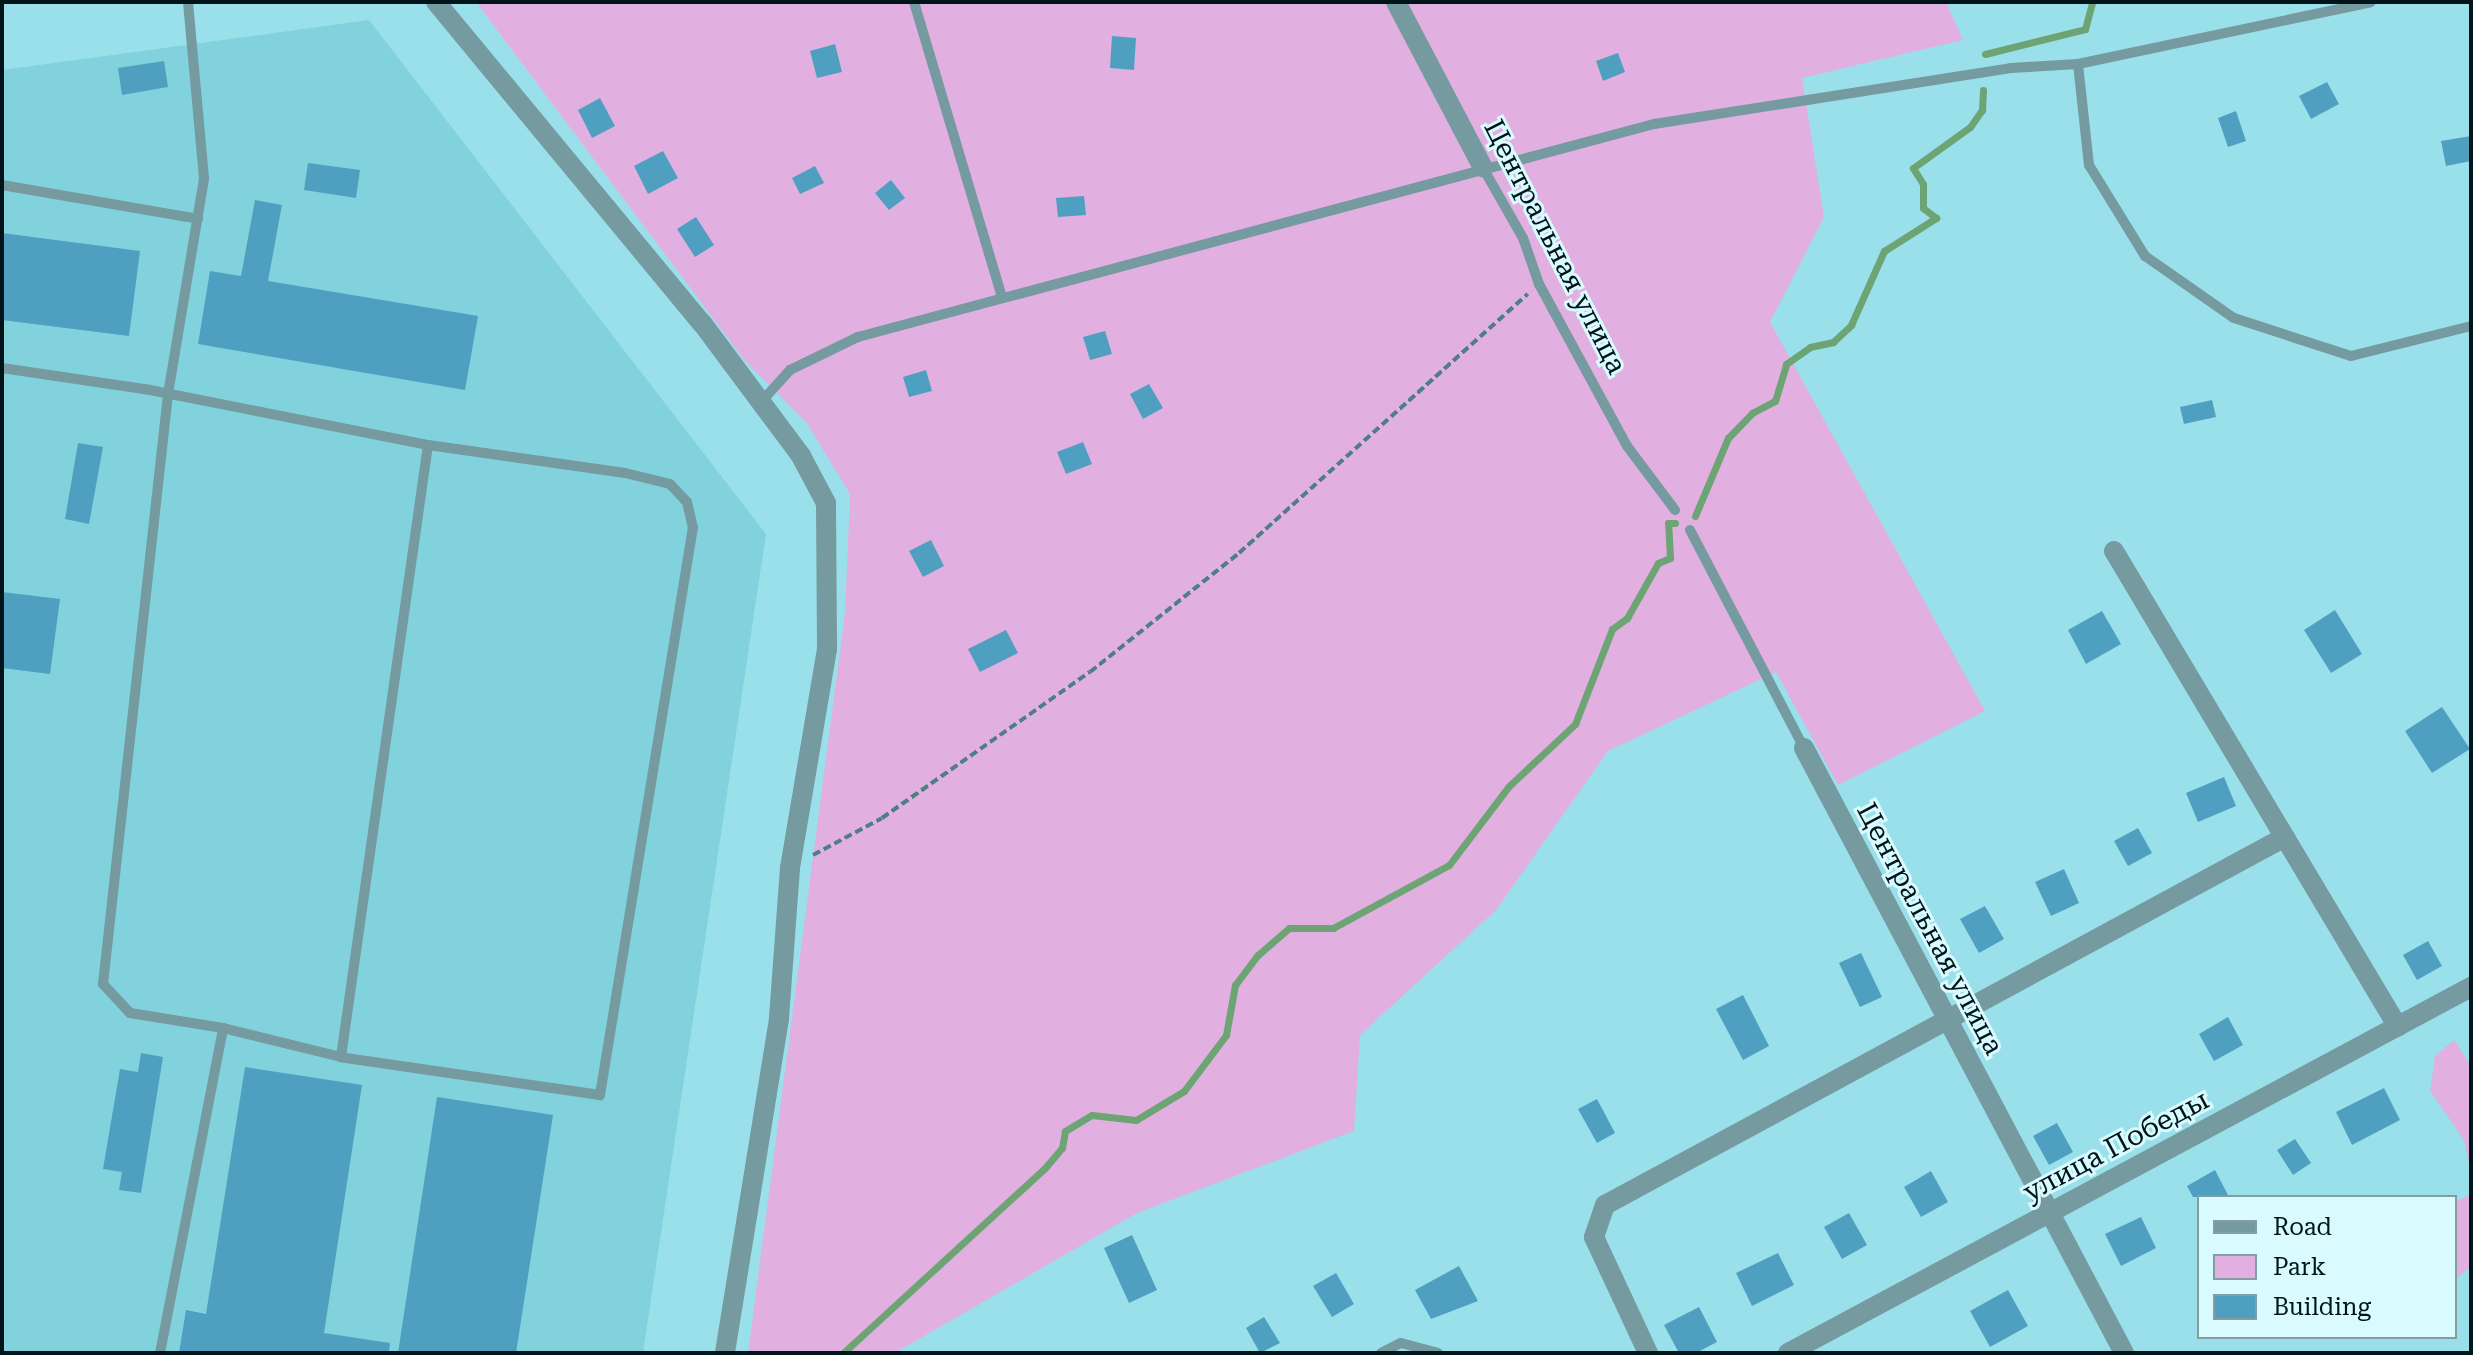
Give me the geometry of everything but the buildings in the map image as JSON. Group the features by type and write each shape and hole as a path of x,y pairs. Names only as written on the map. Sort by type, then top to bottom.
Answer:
{"street":[{"path":"436,2 762,401 826,503 827,649 790,868 779,1019 725,1353"},
{"name":"Центральная улица","path":"1396,2 1483,168"},
{"path":"2114,551 2398,1027"},
{"name":"Центральная улица","path":"1804,748 1946,1022 2124,1353"},
{"path":"1648,1353 1594,1237 1605,1205 2285,837"},
{"name":"улица Победы","path":"1788,1353 2471,987"}],"lane":[{"path":"2,368 168,394 428,445 670,484 687,502 693,527 600,1095 341,1057 223,1028 130,1013 103,984 168,394 204,178 188,2"},
{"path":"914,2 1002,297"},
{"path":"762,401 790,370 858,337 1654,124 2011,68 2078,64 2371,2"},
{"path":"2078,64 2089,165 2145,256 2234,318 2351,356 2471,326"},
{"name":"Центральная улица","path":"1483,168 1523,238 1539,284 1627,446 1675,510"},
{"path":"2,185 198,219"},
{"path":"341,1057 428,445"},
{"name":"Центральная улица","path":"1690,530 1804,748"},
{"path":"160,1353 223,1028"},
{"path":"1381,1353 1401,1343 1438,1353"}],"path":[{"path":"790,868 882,818 1090,672 1239,553 1539,284"}],"shaded area":[{"path":"369,20 766,534 643,1353 2,1353 2,70"}],"green space":[{"path":"476,2 1946,2 1963,40 1802,78 1824,217 1770,322 1985,711 1838,785 1776,672 1608,751 1496,910 1360,1035 1354,1131 1137,1213 895,1353 748,1353 845,613 850,494 806,422 745,361"},
{"path":"2454,1040 2471,1066 2471,1170 2464,1140 2430,1091 2435,1056"},
{"path":"2471,1195 2471,1267 2457,1278 2457,1200"}],"waterway":[{"path":"1985,54 2085,29 2092,2"},
{"path":"1695,516 1728,438 1752,413 1775,401 1786,364 1810,347 1833,342 1851,325 1884,251 1936,218 1923,208 1923,184 1913,168 1970,127 1982,110 1983,90"},
{"path":"843,1353 1045,1168 1062,1148 1065,1131 1092,1115 1136,1120 1184,1091 1226,1035 1235,985 1258,955 1289,928 1333,928 1449,865 1509,786 1575,724 1612,629 1627,618 1658,563 1670,558 1668,523 1675,523"}]}
